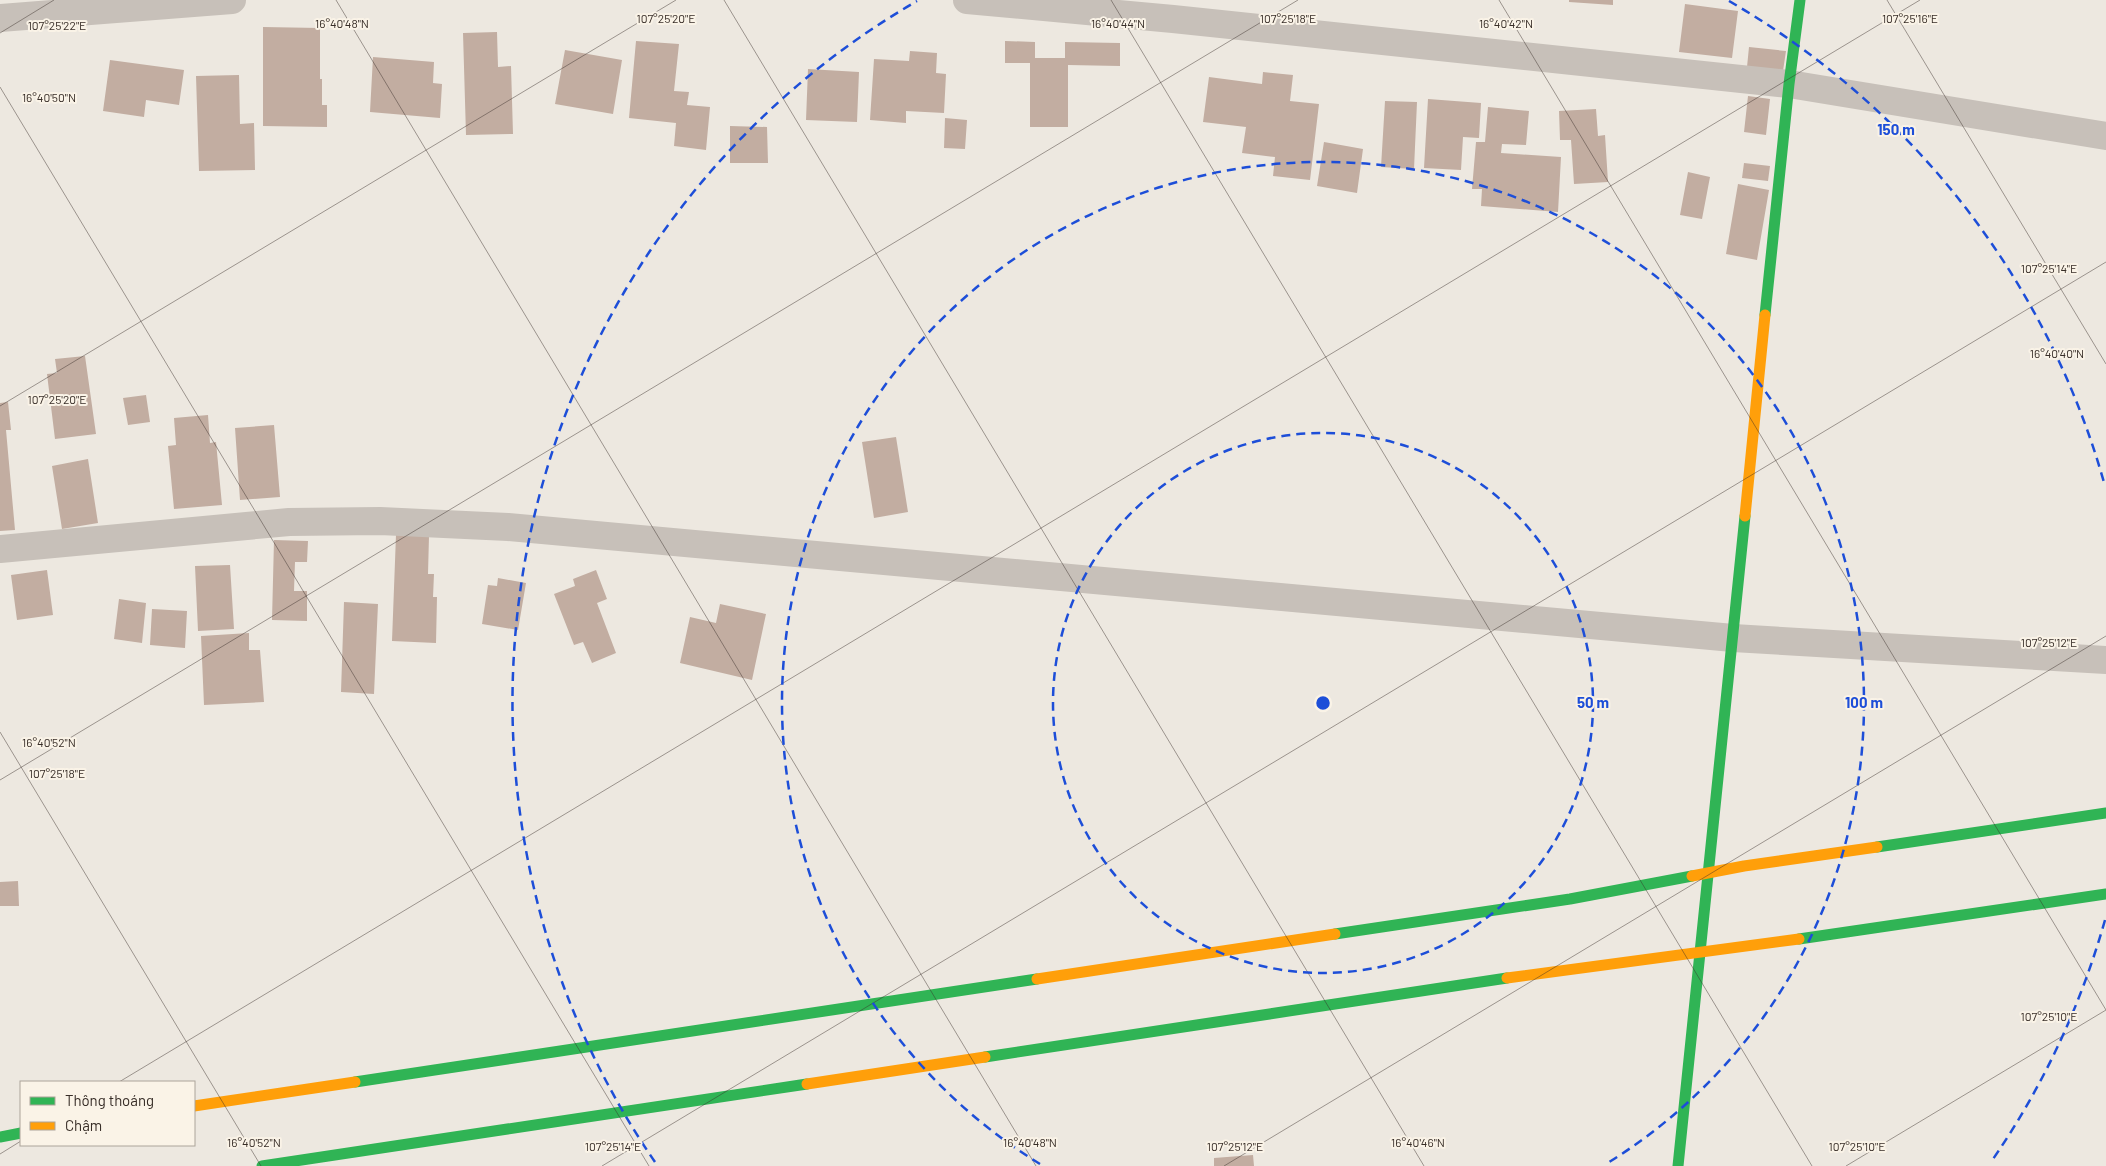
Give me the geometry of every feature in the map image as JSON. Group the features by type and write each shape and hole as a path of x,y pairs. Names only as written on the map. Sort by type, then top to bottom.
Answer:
{"main road":[{"path":"1678,1166 1789,84 1800,0"},
{"path":"195,1106 1570,898 1707,872 2106,812"},
{"path":"262,1166 1578,967 1699,953 2106,894"},
{"path":"0,1137 20,1133"}],"street":[{"path":"0,18 232,0"},
{"path":"967,0 1173,19 1789,84 2106,136"},
{"path":"0,549 289,522 380,521 508,527 1733,638 2106,660"}],"building":[{"path":"1569,0 1613,0 1613,5 1569,2"},
{"path":"1685,4 1738,11 1732,58 1679,52"},
{"path":"263,27 320,28 320,79 322,79 322,105 327,105 327,127 263,126"},
{"path":"497,32 498,67 511,66 513,134 466,135 463,33"},
{"path":"636,41 679,44 674,91 689,92 687,105 710,107 706,150 674,146 676,123 629,118"},
{"path":"1005,41 1035,42 1035,58 1065,58 1065,42 1120,43 1120,66 1068,65 1068,127 1030,127 1030,63 1005,63"},
{"path":"1749,47 1786,51 1783,71 1747,67"},
{"path":"565,50 622,60 613,114 555,104"},
{"path":"910,51 937,53 936,73 946,74 944,113 906,111 906,123 870,120 874,59 909,61"},
{"path":"373,57 434,62 433,83 442,84 440,118 370,112"},
{"path":"110,60 184,70 179,105 146,100 144,117 103,111"},
{"path":"808,69 859,72 857,122 806,120"},
{"path":"1263,72 1293,75 1290,101 1319,104 1310,180 1273,176 1275,157 1242,153 1246,127 1203,122 1209,77 1262,84"},
{"path":"239,75 240,124 254,123 255,170 199,171 196,76"},
{"path":"1748,96 1770,99 1766,135 1744,132"},
{"path":"1428,99 1481,103 1479,138 1463,137 1461,170 1424,168"},
{"path":"1385,101 1417,102 1414,169 1381,167"},
{"path":"1488,107 1529,111 1526,145 1502,144 1501,153 1561,157 1558,212 1481,206 1482,189 1472,189 1476,142 1485,142"},
{"path":"1596,109 1598,136 1605,135 1608,182 1574,184 1571,140 1560,140 1559,111"},
{"path":"945,118 967,120 965,149 944,148"},
{"path":"730,126 767,127 768,163 730,163"},
{"path":"1324,142 1363,149 1357,193 1317,186"},
{"path":"1744,163 1770,166 1768,181 1742,178"},
{"path":"1688,172 1710,177 1702,219 1680,215"},
{"path":"1738,184 1769,190 1757,260 1726,254"},
{"path":"85,356 96,434 55,439 47,374 57,373 55,359"},
{"path":"146,395 150,422 128,425 123,398"},
{"path":"8,402 11,430 6,430 15,530 0,531 0,403"},
{"path":"208,415 210,443 216,442 222,505 174,509 168,446 176,445 174,418"},
{"path":"274,425 280,497 240,500 235,428"},
{"path":"896,437 908,512 874,518 862,442"},
{"path":"88,459 98,523 62,529 52,466"},
{"path":"396,535 429,536 428,574 434,574 433,597 437,597 436,643 392,641"},
{"path":"274,540 308,541 307,562 295,562 294,591 307,591 307,621 272,620"},
{"path":"230,565 234,629 198,631 195,566"},
{"path":"47,570 53,615 17,620 11,575"},
{"path":"596,570 607,599 597,603 616,653 592,663 583,642 574,645 554,594 575,586 573,579"},
{"path":"498,578 526,583 518,630 482,624 488,585 497,586"},
{"path":"119,599 146,603 142,643 114,639"},
{"path":"344,602 378,604 374,694 341,692"},
{"path":"720,604 766,614 752,680 680,663 690,617 716,623"},
{"path":"152,609 187,611 185,648 150,645"},
{"path":"249,633 249,650 260,650 264,702 204,705 201,636"},
{"path":"18,881 19,906 0,906 0,882"},
{"path":"1253,1155 1254,1166 1214,1166 1214,1158"}],"traffic: fast":[{"path":"1765,315 1789,84 1800,0"},
{"path":"1678,1166 1745,516"},
{"path":"1877,847 2106,813"},
{"path":"1335,934 1570,899 1692,876"},
{"path":"1799,939 2106,894"},
{"path":"985,1057 1507,978"},
{"path":"355,1082 1037,979"},
{"path":"262,1166 807,1084"},
{"path":"0,1137 20,1133"}],"traffic: slow":[{"path":"1745,516 1765,315"},
{"path":"1692,876 1744,866 1877,847"},
{"path":"1037,979 1335,934"},
{"path":"1507,978 1799,939"},
{"path":"807,1084 985,1057"},
{"path":"195,1106 355,1082"}]}
